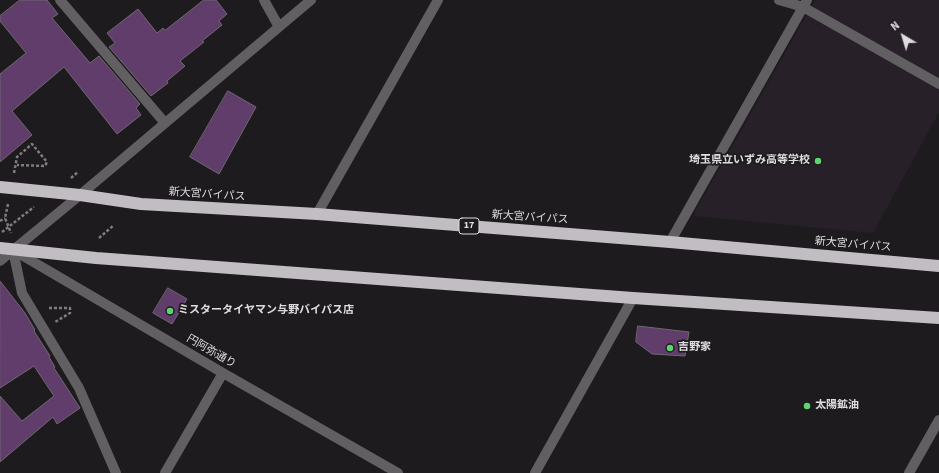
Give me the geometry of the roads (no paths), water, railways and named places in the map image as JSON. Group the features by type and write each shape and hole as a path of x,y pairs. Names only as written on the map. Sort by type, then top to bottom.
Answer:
{"highway":[{"name":"新大宮バイパス","path":"0,187 80,195 141,204 317,214 670,242 939,266"},
{"path":"0,248 96,258 633,298 939,318"}],"street":[{"path":"60,0 165,123"},
{"path":"264,0 279,27"},
{"path":"0,261 311,0"},
{"path":"317,214 438,0"},
{"path":"779,0 805,3 939,84"},
{"path":"670,242 805,3"},
{"path":"13,250 22,293 79,388 116,473"},
{"name":"円阿弥通り","path":"13,250 398,473"},
{"path":"535,473 633,298"},
{"path":"165,473 224,373"},
{"path":"909,473 939,420"}],"place":[{"name":"埼玉県立いずみ高等学校","path":"818,161"},
{"name":"ミスタータイヤマン与野バイパス店","path":"170,311"},
{"name":"吉野家","path":"670,348"},
{"name":"太陽鉱油","path":"807,406"}]}
